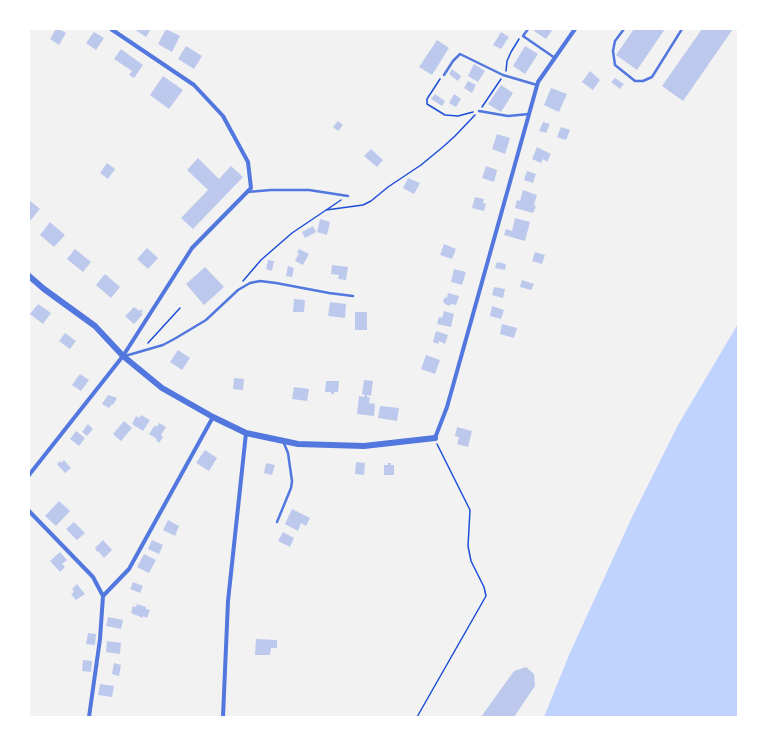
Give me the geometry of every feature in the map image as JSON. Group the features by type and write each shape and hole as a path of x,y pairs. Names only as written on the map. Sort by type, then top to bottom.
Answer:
{"street":[{"path":"29,475 123,356 192,248 251,188 248,162 223,116 194,85 112,29"},
{"path":"29,276 44,289 95,326 123,356 162,388 213,417 246,433 298,444 364,446 435,438 447,407 537,85 575,29"},
{"path":"102,596 129,570 213,417"},
{"path":"222,717 228,601 246,433"},
{"path":"29,511 93,577 102,596 100,639 89,717"}],"lane":[{"path":"528,29 523,36 555,58"},
{"path":"624,29 615,41 613,51 615,64 635,81 643,81 652,77 682,29"},
{"path":"444,75 453,61 460,54 503,75 537,85"},
{"path":"479,111 508,116 529,114"},
{"path":"247,192 271,190 309,190 348,196"},
{"path":"123,356 163,345 206,320 235,292 250,283 260,281 353,296"},
{"path":"277,522 291,488 292,481 288,453 283,440"}],"path":[{"path":"444,75 428,99 427,104 445,114 458,116 479,111"},
{"path":"326,210 363,205 371,201 388,187 421,165 444,146 479,111"},
{"path":"235,292 248,273 260,260 292,233 348,196"},
{"path":"140,351 180,308"},
{"path":"418,717 486,596 484,587 471,561 468,546 470,510 435,438"}],"water":[{"path":"738,324 738,717 544,717 569,655 632,517 678,425"}],"building":[{"path":"56,29 66,33 59,45 50,39"},
{"path":"134,29 151,29 146,37"},
{"path":"166,29 180,36 172,52 158,44"},
{"path":"535,29 553,29 546,39 534,31"},
{"path":"634,29 665,29 637,70 616,55"},
{"path":"702,29 733,29 683,101 662,86"},
{"path":"94,32 104,38 96,50 86,43"},
{"path":"501,32 509,37 501,49 493,45"},
{"path":"437,40 449,48 432,75 419,67"},
{"path":"186,46 202,56 194,69 178,59"},
{"path":"525,46 538,54 525,74 513,66"},
{"path":"121,49 143,65 134,78 129,75 132,71 114,59"},
{"path":"474,64 485,71 478,82 468,76"},
{"path":"452,69 461,76 458,81 449,74"},
{"path":"590,71 600,80 593,90 582,82"},
{"path":"163,76 183,90 169,109 150,95"},
{"path":"615,78 624,84 620,89 611,82"},
{"path":"468,81 476,85 472,93 464,88"},
{"path":"501,85 513,93 501,112 488,104"},
{"path":"551,88 567,94 559,112 544,105"},
{"path":"435,94 445,101 442,106 431,99"},
{"path":"454,94 461,99 456,107 449,103"},
{"path":"338,121 343,125 338,131 333,127"},
{"path":"543,122 550,124 546,133 539,131"},
{"path":"561,127 570,130 566,140 557,137"},
{"path":"497,134 510,138 505,154 492,149"},
{"path":"537,147 551,154 547,162 543,159 541,163 532,159"},
{"path":"371,149 383,160 377,167 364,156"},
{"path":"198,158 219,179 231,166 243,177 193,229 181,218 208,190 187,170"},
{"path":"107,163 115,169 108,179 100,173"},
{"path":"486,166 497,170 494,182 482,178"},
{"path":"527,171 536,174 533,183 524,180"},
{"path":"408,178 420,183 414,194 403,188"},
{"path":"523,190 537,195 534,205 536,206 533,213 515,208 517,200 520,201"},
{"path":"475,197 484,199 483,203 486,204 484,211 472,208"},
{"path":"29,200 40,209 29,222"},
{"path":"515,218 530,222 525,241 504,235 506,229 512,231"},
{"path":"320,219 330,222 327,235 317,232"},
{"path":"50,222 65,235 54,247 40,235"},
{"path":"313,226 316,232 305,238 302,232"},
{"path":"444,244 456,249 452,259 440,255"},
{"path":"147,248 158,258 148,269 137,259"},
{"path":"75,249 91,262 83,272 67,259"},
{"path":"299,249 309,254 303,265 295,261 299,253 297,253"},
{"path":"535,252 545,255 542,264 532,261"},
{"path":"268,260 274,261 272,271 266,269"},
{"path":"497,262 506,264 505,270 495,268"},
{"path":"332,265 348,267 346,280 338,279 339,275 331,274"},
{"path":"288,266 294,268 292,277 286,276"},
{"path":"205,267 224,287 204,305 186,284"},
{"path":"454,269 466,272 462,285 451,282"},
{"path":"105,274 120,287 111,298 96,285"},
{"path":"522,280 534,284 531,290 520,287"},
{"path":"494,287 505,289 503,298 492,295"},
{"path":"448,293 459,296 456,305 451,304 450,306 445,304 443,301 445,297 447,298"},
{"path":"294,299 305,300 304,312 293,312"},
{"path":"330,302 346,304 345,318 328,316"},
{"path":"38,304 51,313 43,324 30,314"},
{"path":"492,306 504,310 501,319 490,316"},
{"path":"134,307 140,311 141,309 143,311 141,313 143,314 134,324 125,316"},
{"path":"444,311 454,314 451,327 437,324 439,317 442,318"},
{"path":"355,312 367,312 367,330 355,330"},
{"path":"502,324 517,328 514,338 500,334"},
{"path":"436,331 448,335 445,344 439,341 438,344 433,342"},
{"path":"65,333 76,341 70,349 59,341"},
{"path":"178,350 190,358 182,370 170,362"},
{"path":"426,355 440,360 435,374 421,369"},
{"path":"80,374 89,380 81,391 72,385"},
{"path":"234,378 244,379 243,390 233,389"},
{"path":"364,380 373,381 371,396 367,395 367,397 370,398 369,403 375,404 374,416 357,414 359,396 364,397 365,395 362,394"},
{"path":"326,381 339,381 338,392 331,394 331,392 325,392"},
{"path":"294,387 309,389 307,401 292,399"},
{"path":"108,395 117,398 113,405 112,404 109,408 102,404"},
{"path":"380,406 399,408 397,421 378,418"},
{"path":"141,415 150,420 143,431 132,424 136,416 139,418"},
{"path":"124,421 132,428 121,441 113,434"},
{"path":"159,423 166,427 161,435 163,437 159,443 156,440 157,439 149,434 155,425 157,427"},
{"path":"88,424 93,429 87,436 82,432"},
{"path":"457,427 472,431 468,447 457,444 459,437 455,436"},
{"path":"76,431 85,438 79,446 70,439"},
{"path":"205,450 217,458 209,471 196,463"},
{"path":"64,460 71,468 65,473 57,464"},
{"path":"356,462 365,463 364,475 355,474"},
{"path":"266,463 275,465 272,475 264,473"},
{"path":"388,463 394,465 394,475 384,475 384,465 388,465"},
{"path":"59,501 70,511 56,526 45,516"},
{"path":"292,509 310,518 306,526 301,523 298,531 285,524"},
{"path":"168,520 179,526 175,536 163,530"},
{"path":"74,522 85,533 77,540 66,529"},
{"path":"283,532 294,538 290,547 278,541"},
{"path":"103,540 112,550 104,558 95,548"},
{"path":"152,540 163,545 159,554 148,549"},
{"path":"60,552 67,560 62,564 65,567 60,572 50,561"},
{"path":"144,554 156,560 149,573 137,567"},
{"path":"133,582 143,586 140,593 130,589"},
{"path":"77,584 85,594 76,600 71,594 74,592 72,589"},
{"path":"137,604 150,610 147,618 131,613 133,606 136,607"},
{"path":"108,617 123,620 121,629 106,626"},
{"path":"88,633 96,634 95,645 86,644"},
{"path":"256,639 277,640 277,648 271,648 270,655 255,655"},
{"path":"107,641 121,643 120,654 106,652"},
{"path":"83,660 92,661 91,672 82,671"},
{"path":"114,663 121,665 119,676 112,674"},
{"path":"526,667 534,674 535,686 514,717 481,717 514,671"},
{"path":"100,684 114,686 112,697 98,695"}]}
